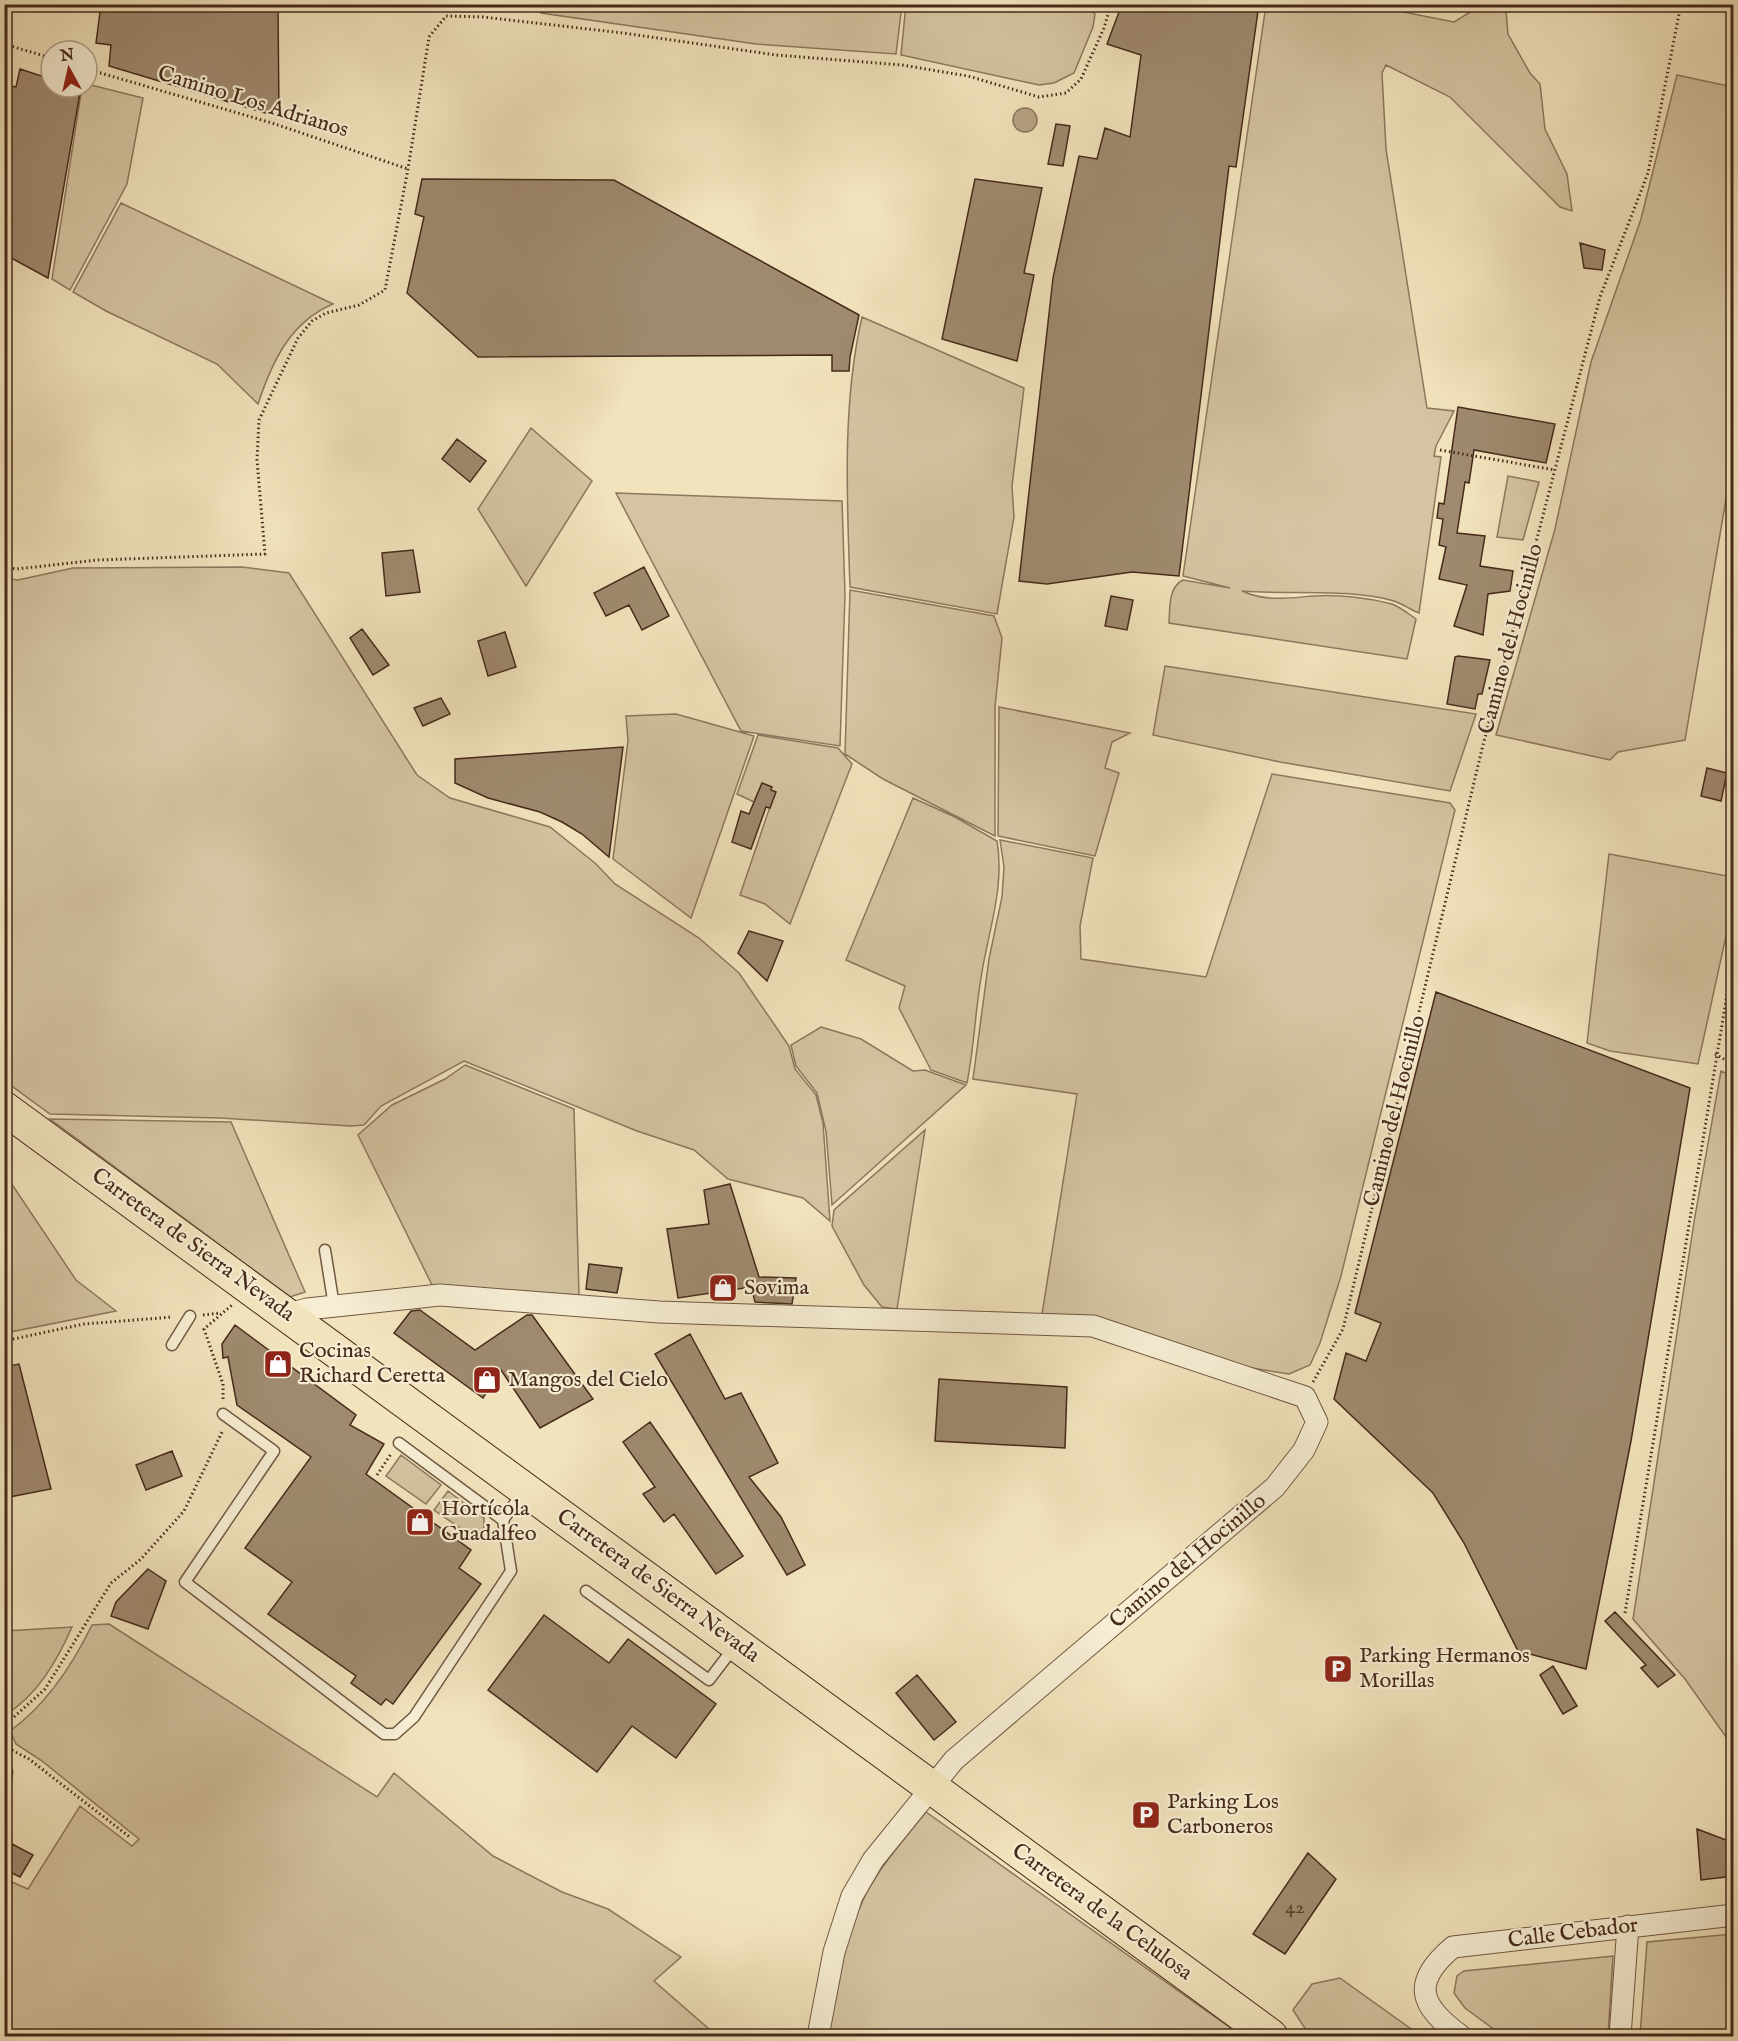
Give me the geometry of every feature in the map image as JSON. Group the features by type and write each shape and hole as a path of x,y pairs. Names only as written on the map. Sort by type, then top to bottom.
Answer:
{"highway":[{"name":"Carretera de Sierra Nevada","path":"4,1108 252,1287 933,1788"},
{"name":"Carretera de la Celulosa","path":"933,1788 1271,2037"}],"street":[{"path":"288,1314 334,1306 440,1295 658,1312 1093,1326 1305,1396"},
{"name":"Camino del Hocinillo","path":"818,2037 834,1952 852,1896 873,1860 954,1760 1275,1486 1304,1450 1317,1422 1305,1396"},
{"name":"Calle Cebador","path":"1461,2037 1437,2019 1425,1995 1427,1977 1434,1964 1453,1947 1734,1915"},
{"path":"1620,2037 1628,1926"}],"lane":[{"path":"325,1250 334,1306"},
{"path":"172,1345 190,1316"},
{"path":"223,1414 274,1451 185,1582 384,1734 395,1734 414,1717 511,1571 503,1520 399,1443"},
{"path":"503,1520 526,1489"},
{"path":"586,1591 710,1680 737,1644"},
{"path":"4,1765 7,1772 4,1795"}],"path":[{"path":"4,567 16,569 98,560 265,554 258,460 260,420 298,338 312,321 326,313 359,304 385,290 408,169 429,37 446,16 483,17 623,33 776,55 902,65 968,76 1039,97 1066,93 1081,79 1104,28 1111,4"},
{"name":"Camino del Hocinillo","path":"1305,1396 1343,1329 1482,749 1600,297 1648,173 1681,4"},
{"path":"4,44 39,54"},
{"name":"Camino Los Adrianos","path":"99,73 272,123 408,169"},
{"path":"1440,450 1555,470"},
{"path":"1625,1613 1715,1054 1734,952"},
{"path":"1715,1054 1734,1065"},
{"path":"4,1726 45,1689 111,1583 141,1559 184,1511 224,1431 223,1384 204,1329 252,1287"},
{"path":"4,1341 84,1324 222,1313"},
{"path":"377,1475 399,1443"},
{"path":"4,1746 29,1759 131,1838"}],"shaded area":[{"path":"541,4 902,5 896,54 756,44 541,13"},
{"path":"906,4 1083,5 1095,14 1093,27 1074,73 1054,83 1039,85 901,55"},
{"path":"1266,5 1368,5 1454,22 1480,6 1506,11 1508,34 1530,73 1540,84 1545,129 1567,174 1572,211 1560,207 1450,97 1386,65 1382,73 1386,149 1427,408 1454,411 1436,446 1434,456 1441,457 1419,613 1394,601 1376,597 1338,593 1242,591 1268,598 1333,596 1364,598 1392,604 1416,619 1407,659 1169,623 1172,593 1178,583 1183,580 1230,588 1183,576"},
{"path":"1677,75 1733,87 1733,458 1685,740 1618,752 1610,760 1496,735 1555,529 1591,362 1641,219"},
{"path":"99,87 143,98 127,184 70,290 52,279 80,99 99,99"},
{"path":"1025,108 1034,111 1037,120 1034,129 1025,132 1016,129 1013,120 1016,111"},
{"path":"121,203 333,304 305,321 294,332 270,373 258,404 217,364 106,311 73,292"},
{"path":"862,317 1024,388 1012,486 1014,517 997,614 850,587 847,451 851,383"},
{"path":"531,428 592,481 526,586 478,509"},
{"path":"1508,476 1539,482 1523,540 1497,537"},
{"path":"616,493 842,501 845,594 840,746 741,731"},
{"path":"242,567 289,573 417,775 450,798 550,827 596,864 615,884 699,938 739,973 789,1046 795,1069 816,1095 823,1123 830,1221 803,1198 728,1179 694,1150 637,1131 464,1061 381,1106 364,1125 351,1126 220,1118 50,1114 5,1081 5,578 18,580 73,568"},
{"path":"850,590 994,616 1002,638 995,707 995,836 883,779 845,754"},
{"path":"1165,666 1476,714 1450,791 1280,762 1153,735"},
{"path":"999,707 1130,733 1112,742 1105,768 1119,773 1095,856 998,836"},
{"path":"676,714 754,736 691,918 613,859 628,741 626,716"},
{"path":"758,735 838,748 852,764 790,924 765,904 740,895 775,792 761,787 754,802 737,794"},
{"path":"1272,774 1450,803 1455,810 1341,1276 1320,1343 1310,1365 1289,1374 1227,1364 1042,1314 1077,1094 973,1079 989,959 1002,897 1004,867 1000,840 1093,858 1080,926 1081,959 1206,977"},
{"path":"913,798 955,817 997,841 999,876 997,893 981,978 967,1083 931,1070 899,1008 905,986 846,960"},
{"path":"1609,854 1733,877 1733,904 1698,1064 1610,1051 1587,1043"},
{"path":"821,1027 861,1039 913,1071 925,1070 966,1085 832,1205 826,1131 817,1093 796,1066 791,1045"},
{"path":"465,1065 574,1109 579,1295 432,1285 358,1135 392,1105 445,1079"},
{"path":"1721,1071 1734,1077 1733,1747 1685,1679 1633,1619 1695,1216"},
{"path":"50,1119 231,1122 305,1292 290,1297"},
{"path":"925,1130 897,1309 882,1307 864,1285 832,1226 834,1210"},
{"path":"5,1174 76,1280 116,1311 5,1333"},
{"path":"401,1455 441,1485 426,1504 386,1476"},
{"path":"448,1491 484,1518 484,1527 476,1539 434,1510"},
{"path":"109,1624 377,1797 394,1773 493,1856 562,1892 608,1909 681,1957 654,1981 717,2036 5,2036 5,1879 28,1889 80,1806 132,1846 139,1839 42,1761 16,1744 10,1731 35,1709 57,1684 92,1625"},
{"path":"72,1627 45,1677 27,1698 5,1715 5,1631"},
{"path":"926,1812 1242,2036 827,2036 841,1964 859,1909 879,1872"},
{"path":"1733,1934 1733,2036 1640,2036 1647,1942"},
{"path":"1613,1956 1608,2036 1503,2036 1465,2008 1454,1993 1457,1976 1464,1971"},
{"path":"1340,1978 1421,2036 1310,2036 1293,2010 1312,1984"}],"building":[{"path":"101,4 278,4 279,117 109,66 111,45 99,43 99,39 97,39"},
{"path":"1122,4 1259,4 1236,167 1229,166 1179,576 1132,572 1047,584 1019,581 1053,278 1079,156 1097,159 1105,128 1130,137 1141,55 1107,44"},
{"path":"20,69 39,75 39,99 79,99 48,278 4,254 4,85 16,87"},
{"path":"1056,124 1070,126 1063,166 1048,164"},
{"path":"422,179 614,180 859,315 849,371 832,371 832,355 478,357 407,293 424,217 415,214"},
{"path":"975,179 1042,188 1024,273 1034,275 1017,361 942,339"},
{"path":"1580,243 1605,250 1602,270 1584,268"},
{"path":"1458,407 1555,424 1546,463 1474,450 1469,483 1465,482 1457,533 1485,536 1480,566 1513,571 1510,591 1488,594 1483,635 1454,626 1467,585 1439,579 1446,547 1439,545 1443,519 1437,518 1439,503 1444,504"},
{"path":"457,439 486,461 470,482 442,459"},
{"path":"413,550 420,592 386,596 382,553"},
{"path":"644,567 669,616 642,630 629,605 606,616 594,593"},
{"path":"1111,596 1133,600 1127,630 1105,626"},
{"path":"362,629 389,665 373,675 350,638"},
{"path":"505,632 516,667 488,676 478,641"},
{"path":"1455,657 1490,660 1482,694 1478,694 1475,709 1447,704"},
{"path":"441,698 450,714 423,726 414,708"},
{"path":"623,747 609,857 582,834 562,822 540,812 488,798 455,783 455,759"},
{"path":"1707,768 1727,773 1721,801 1701,796"},
{"path":"762,783 772,787 771,790 776,792 770,808 766,807 751,849 732,842 741,811 749,814"},
{"path":"749,931 783,941 767,981 738,953"},
{"path":"1436,992 1690,1088 1631,1441 1586,1669 1518,1651 1464,1543 1433,1493 1334,1399 1346,1353 1366,1361 1381,1323 1355,1313"},
{"path":"730,1184 759,1277 796,1278 792,1304 755,1302 751,1287 678,1298 667,1229 709,1224 704,1190"},
{"path":"589,1264 622,1268 617,1293 586,1289"},
{"path":"420,1310 475,1350 527,1315 532,1315 593,1399 540,1428 501,1370 483,1398 394,1333 411,1311"},
{"path":"235,1325 356,1415 350,1425 384,1444 366,1474 471,1550 459,1568 481,1584 393,1704 386,1699 381,1705 351,1683 356,1676 268,1614 292,1582 245,1548 311,1457 237,1405 228,1357 223,1358 222,1344"},
{"path":"690,1334 725,1399 741,1393 778,1463 749,1477 781,1517 805,1565 787,1575 655,1354"},
{"path":"19,1364 51,1489 4,1498 4,1367"},
{"path":"939,1379 1067,1387 1065,1448 935,1441"},
{"path":"650,1422 743,1556 716,1574 674,1514 664,1522 643,1494 655,1487 623,1442"},
{"path":"172,1451 182,1476 146,1490 136,1465"},
{"path":"148,1569 166,1581 148,1629 111,1616 116,1602"},
{"path":"1615,1612 1675,1675 1658,1687 1641,1668 1646,1665 1605,1621"},
{"path":"544,1615 609,1663 628,1639 716,1704 676,1758 632,1726 597,1772 488,1690"},
{"path":"1553,1666 1577,1706 1563,1714 1540,1675"},
{"path":"917,1675 956,1722 934,1740 896,1693"},
{"path":"1697,1829 1734,1843 1734,1876 1701,1880"},
{"path":"12,1844 33,1855 20,1877 4,1869 4,1856"},
{"path":"1308,1853 1336,1879 1285,1954 1253,1934"}],"place":[{"name":"Sovima","path":"723,1288"},
{"name":"Cocinas Richard Ceretta","path":"278,1364"},
{"name":"Mangos del Cielo","path":"487,1380"},
{"name":"Hortícola Guadalfeo","path":"420,1522"},
{"name":"Parking Hermanos Morillas","path":"1338,1669"},
{"name":"Parking Los Carboneros","path":"1146,1815"}]}
